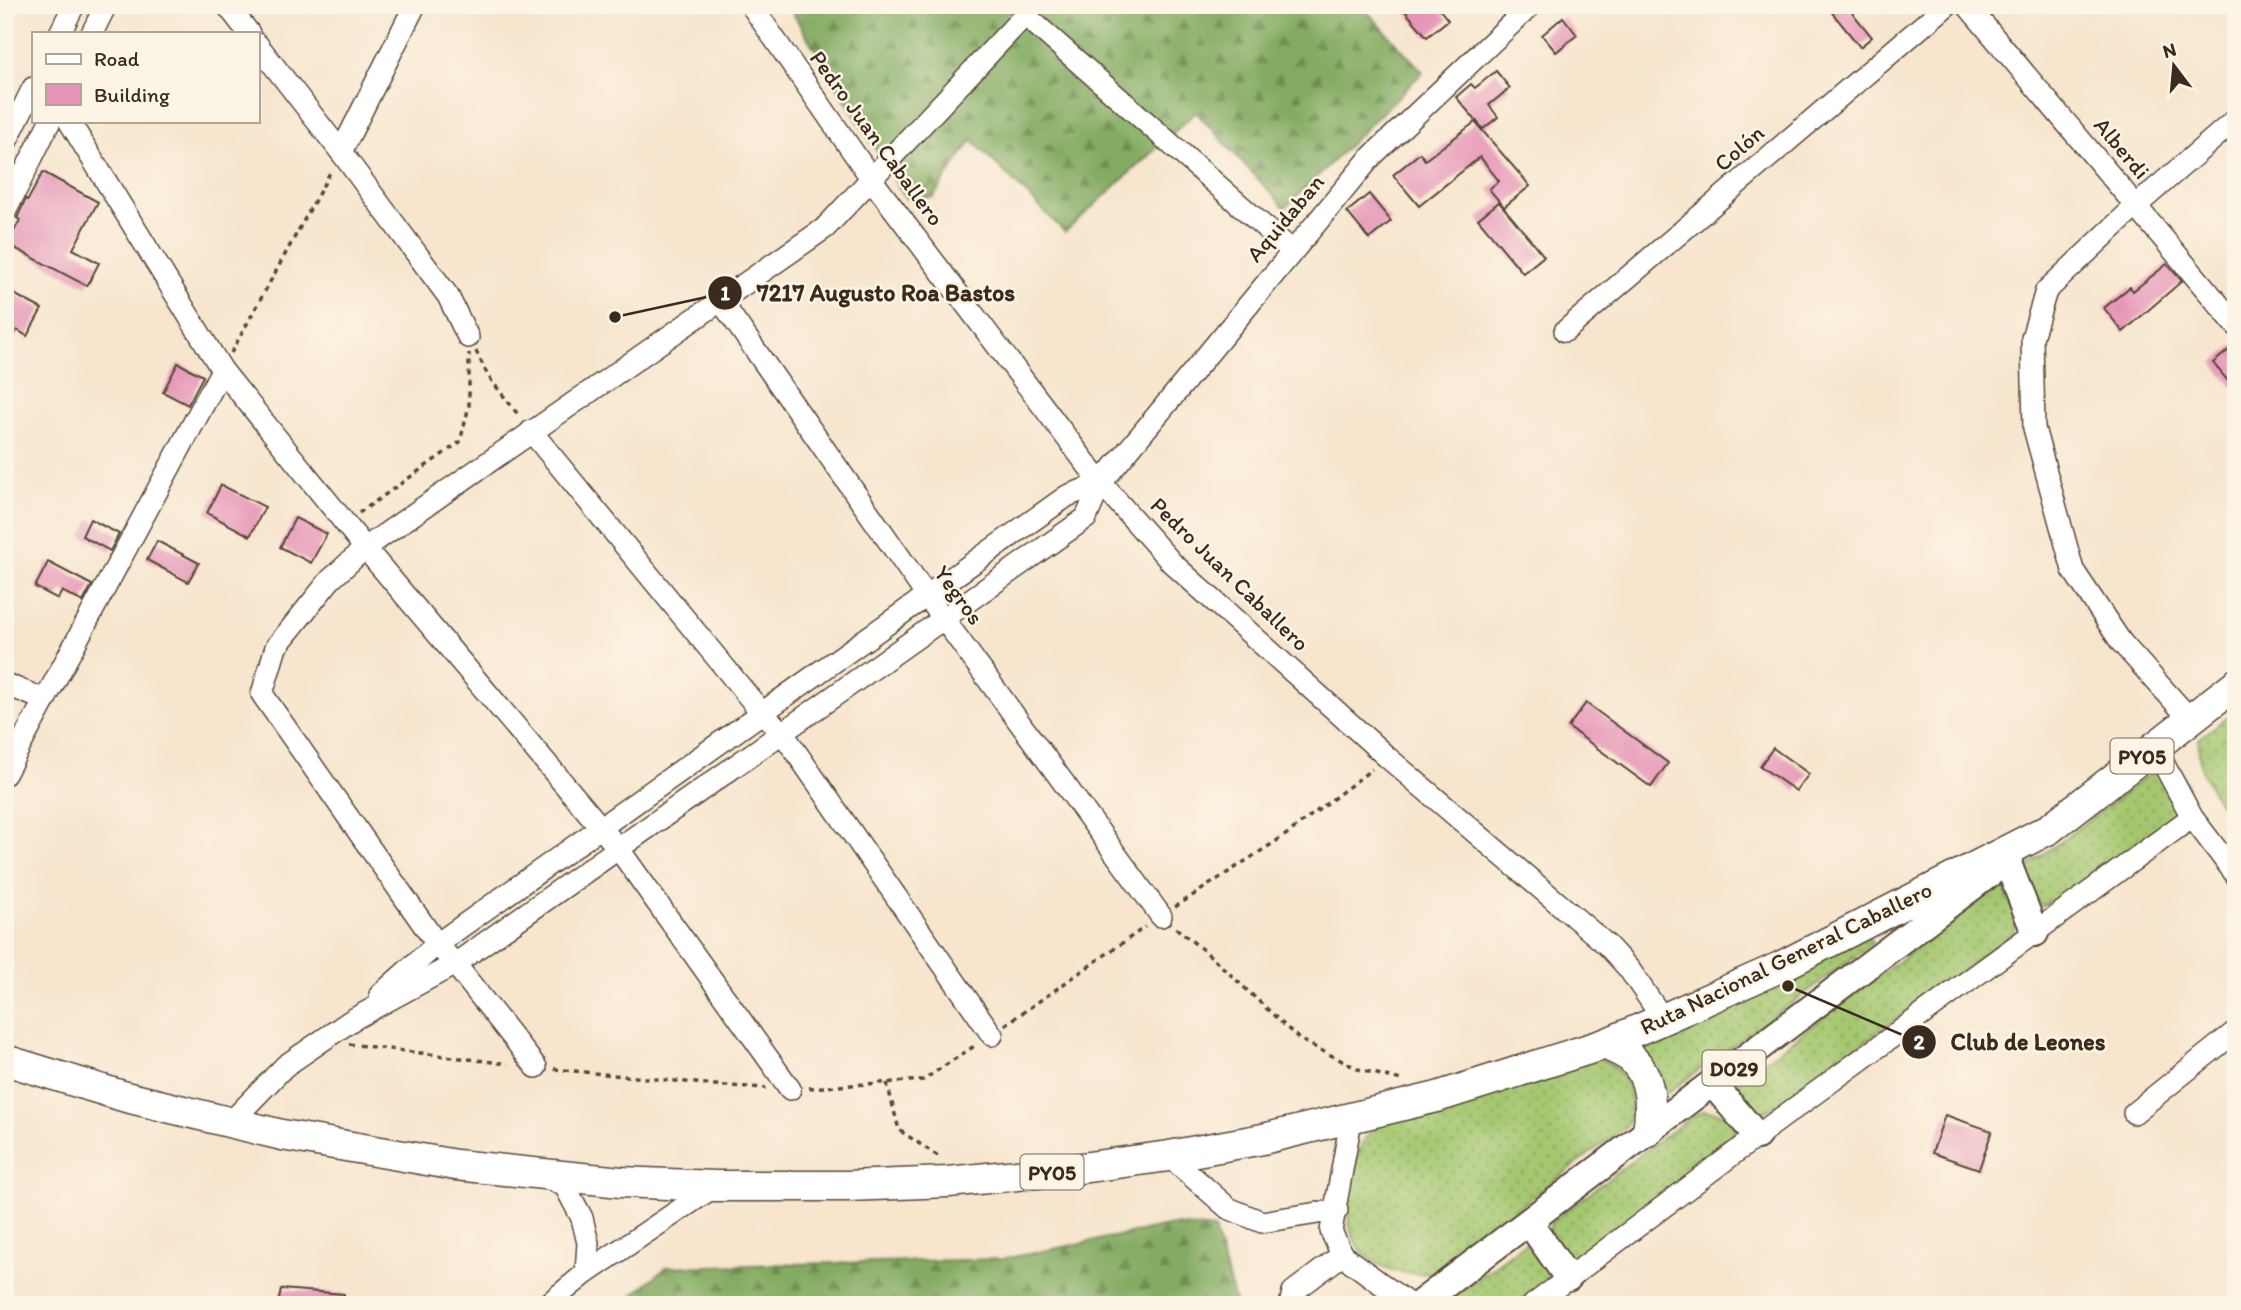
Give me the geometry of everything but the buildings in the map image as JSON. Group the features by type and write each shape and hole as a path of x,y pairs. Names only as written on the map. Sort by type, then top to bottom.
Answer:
{"highway":[{"name":"Ruta Nacional General Caballero","path":"5,1060 126,1097 229,1124 354,1150 540,1175 715,1186 848,1186 948,1182 1169,1156 1263,1139 1437,1097 1605,1044 1663,1019 1780,967 2049,829 2236,684"},
{"path":"1605,1044 1630,1057 1646,1079 1652,1105 1647,1131"}],"main road":[{"name":"D029","path":"1418,1305 2049,829"},
{"path":"2007,861 2035,933"},
{"path":"1713,1084 1758,1136"},
{"path":"1530,1222 1568,1278"}],"street":[{"path":"60,32 74,5"},
{"path":"92,32 106,5"},
{"path":"227,5 248,32"},
{"path":"341,152 415,5"},
{"name":"Pedro Juan Caballero","path":"751,5 872,179 1101,483 1172,563 1387,757 1607,945 1629,969 1663,1019"},
{"name":"Aquidaban","path":"1101,483 1371,157 1531,5"},
{"name":"Colón","path":"1565,331 1947,5"},
{"name":"Alberdi","path":"1967,5 2236,325"},
{"path":"536,1068 437,944 262,694 276,647 330,580 365,548 825,228 1025,15 1292,251"},
{"path":"259,47 447,296 468,337"},
{"path":"5,144 32,90"},
{"path":"2190,719 2121,642 2073,570 2034,428 2032,338 2046,291 2137,205 2236,119"},
{"path":"5,212 50,122"},
{"path":"70,122 222,370 365,548 618,848 790,1089"},
{"name":"Yegros","path":"721,301 943,619 1161,916"},
{"path":"5,774 222,370"},
{"path":"531,431 762,713 782,732 992,1035"},
{"path":"352,1020 437,944 1067,496 1101,483"},
{"path":"229,1124 285,1066 352,1020 455,964 1086,518 1101,483"},
{"path":"5,684 45,700"},
{"path":"2154,746 2192,817 2236,875"},
{"path":"1533,1305 2192,817"},
{"path":"2134,1113 2236,1031"},
{"path":"1351,1119 1331,1231 1342,1255 1410,1305"},
{"path":"1169,1156 1228,1208 1262,1222 1336,1210"},
{"path":"540,1175 565,1186 582,1218 588,1243 586,1272"},
{"path":"547,1305 586,1272 715,1186"},
{"path":"1290,1305 1293,1292 1342,1255"}],"path":[{"path":"222,370 341,152"},
{"path":"468,337 488,376 531,431"},
{"path":"346,522 460,442 469,406 471,368 468,337"},
{"path":"321,1041 536,1068 726,1086 790,1089 923,1080 1161,916 1287,834 1387,757"},
{"path":"1161,916 1214,959 1299,1039 1358,1069 1410,1083"},
{"path":"887,1083 899,1130 942,1158"}],"green space":[{"path":"1361,5 1423,72 1285,208 1196,112 1065,232 972,140 933,197 906,199 789,7"},
{"path":"2236,710 2236,790 2219,804 2203,773 2199,757 2199,739"},
{"path":"2163,764 2177,766 2188,787 2181,812 2067,895 2041,906 2029,886 2031,864"},
{"path":"2002,884 2018,918 2013,933 1780,1104 1760,1114 1750,1113 1731,1086"},
{"path":"1869,935 1872,942 1863,951 1660,1096 1634,1042"},
{"path":"1600,1058 1617,1070 1628,1086 1632,1105 1626,1126 1434,1272 1390,1269 1366,1255 1357,1244 1348,1214 1350,1190 1360,1149 1377,1127 1392,1117"},
{"path":"1704,1111 1718,1112 1732,1119 1739,1135 1737,1144 1583,1261 1571,1261 1549,1231 1551,1222 1689,1118"},
{"path":"1173,1225 1214,1229 1236,1305 620,1305 667,1267 1003,1259"},
{"path":"1528,1241 1545,1262 1551,1278 1515,1305 1443,1305"}],"place":[{"name":"7217 Augusto Roa Bastos","path":"615,317"},
{"name":"Club de Leones","path":"1788,986"}]}
